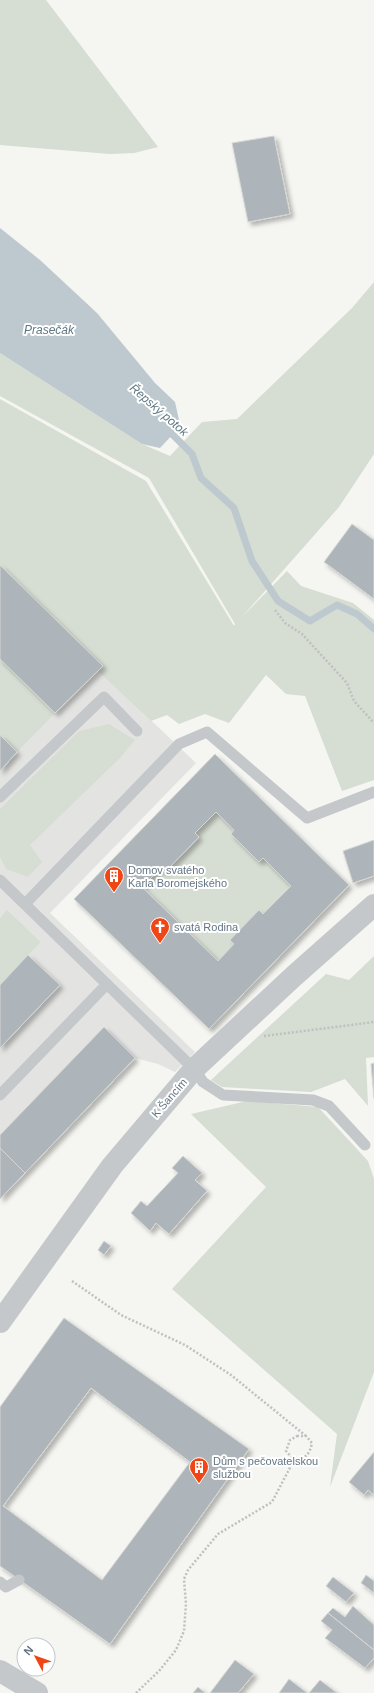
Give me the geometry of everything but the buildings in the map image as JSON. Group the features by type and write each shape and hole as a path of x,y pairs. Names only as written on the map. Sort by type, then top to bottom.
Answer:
{"street":[{"name":"K Šancím","path":"0,1322 112,1166 194,1069 294,976 374,905"},
{"path":"0,1671 37,1693"}],"lane":[{"path":"0,797 104,696 137,731"},
{"path":"25,904 179,744 207,732 307,818 374,792"},
{"path":"0,880 194,1069 203,1082 223,1095 313,1100 330,1106 365,1145"},
{"path":"0,1095 107,984"},
{"path":"0,1582 6,1587 19,1580"}],"path":[{"path":"275,610 285,623 302,634 347,683 354,701 374,723"},
{"path":"259,1036 374,1022"},
{"path":"72,1281 121,1315 185,1345 231,1375 306,1436 312,1443 311,1452 303,1459 294,1460"},
{"path":"294,1460 286,1451 290,1440 297,1436 306,1436"},
{"path":"136,1693 159,1671 176,1650 184,1631 186,1604 184,1579 188,1570 218,1534 272,1502 294,1460"}],"shaded area":[{"path":"0,0 46,0 158,147 134,153 110,154 0,145"},
{"path":"374,282 374,454 339,507 242,617 287,571 301,586 353,603 374,620 374,780 342,791 305,696 286,694 266,675 229,723 205,714 179,724 167,715 151,721 98,671 103,666 0,565 0,399 146,481 234,626 235,624 149,478 0,396 0,353 142,444 170,456 202,422 237,419 352,308"},
{"path":"0,565 103,666 99,671 196,763 50,913 195,1052 175,1072 158,1064 135,1058 0,1199 0,985 41,942 7,911 0,918 0,735 55,713 0,659"},
{"path":"0,659 55,713 17,752 0,735"},
{"path":"109,724 135,740 120,758 30,845 42,862 28,877 6,869 0,857 0,809 79,731"},
{"path":"216,812 234,830 231,834 259,862 263,858 291,886 263,914 260,911 234,944 218,961 142,887 161,868 199,837 195,833"},
{"path":"7,910 41,942 0,985 0,918"},
{"path":"374,956 374,1057 366,1058 368,1106 345,1079 311,1092 222,1087 211,1080 326,974 349,980"},
{"path":"247,1101 318,1107 368,1161 374,1179 374,1372 330,1487 337,1434 172,1289 266,1187 191,1114"}],"water":[{"name":"Prasečák","path":"0,228 40,260 97,313 155,383 175,402 179,420 173,434 160,448 142,444 0,353"}],"waterway":[{"name":"Řepský potok","path":"166,428 192,454 201,478 234,508 252,561 278,601 310,621 337,605 357,614 374,629"}],"place":[{"name":"Domov svatého Karla Boromejského","path":"114,893"},
{"name":"svatá Rodina","path":"160,944"},
{"name":"Dům s pečovatelskou službou","path":"199,1484"}]}
